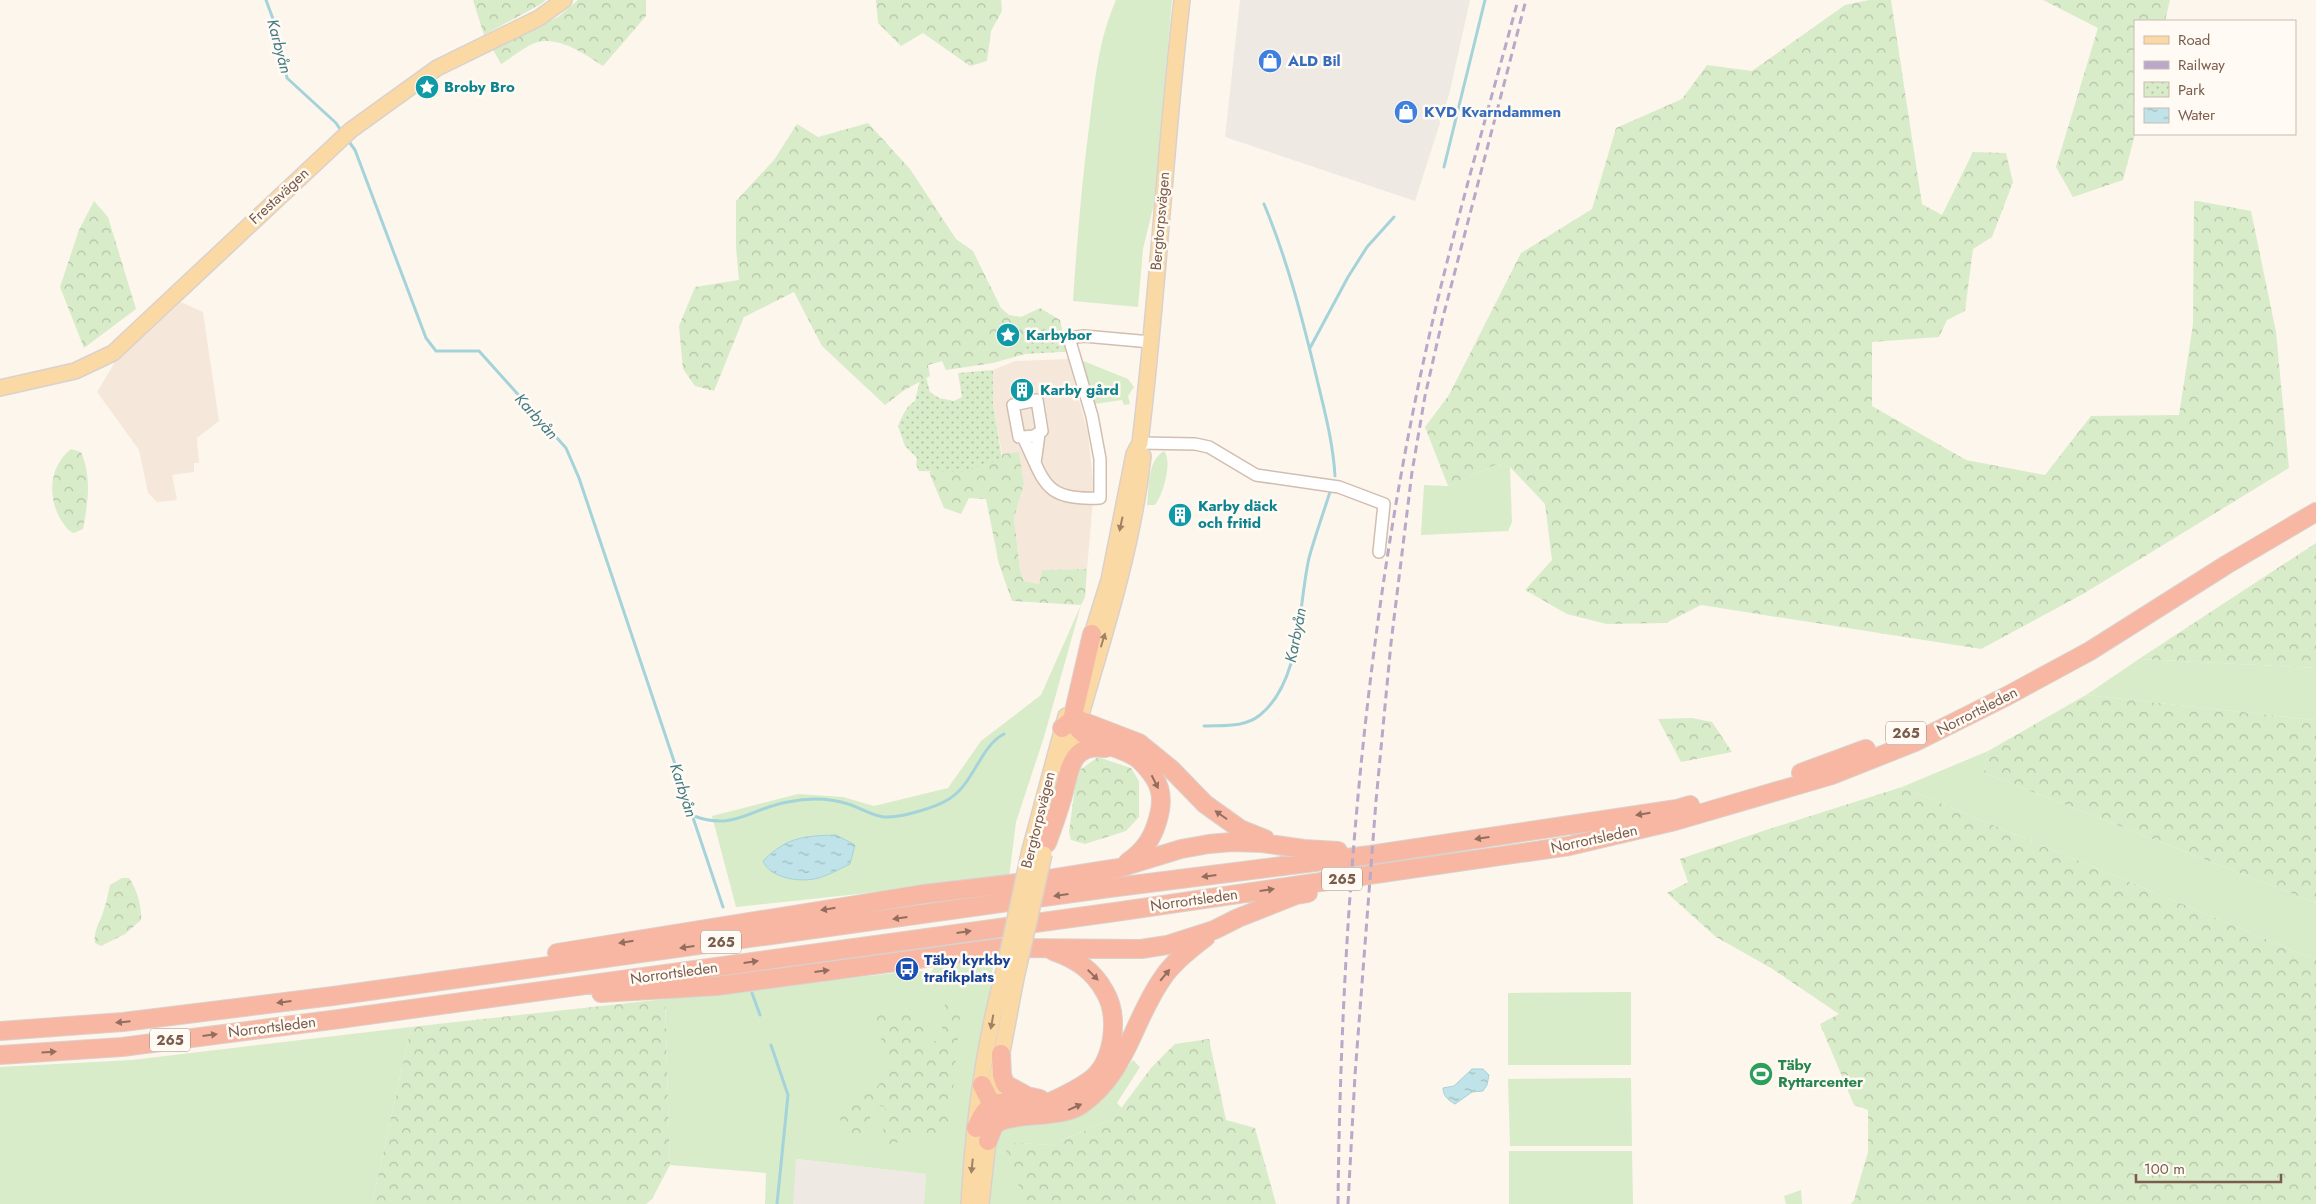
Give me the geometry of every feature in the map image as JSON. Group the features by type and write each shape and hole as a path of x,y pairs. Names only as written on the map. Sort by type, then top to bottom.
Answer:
{"highway":[{"name":"Norrortsleden","path":"0,1031 122,1022 333,996 1109,888 1370,855 1677,809 1788,778 1900,736 1974,702 2056,660 2272,524 2316,500"},
{"name":"Norrortsleden","path":"0,1055 122,1047 339,1019 1114,912 1569,846 1675,821 1832,775 1916,742 2090,651 2226,565 2316,512"},
{"path":"1072,724 1092,634"},
{"path":"1072,724 1085,737 1136,758 1148,768 1158,784 1163,804 1153,836 1140,854 1119,868"},
{"path":"1072,724 1140,743 1165,763 1205,804 1240,829 1280,844 1304,849 1336,851 1448,842"},
{"path":"1046,848 1062,802 1072,760 1084,749 1094,746 1120,750"},
{"path":"333,996 412,977 743,922 924,894 1043,880 1119,868 1181,849 1209,844 1232,842 1280,844"},
{"path":"339,1019 416,1017 586,994 716,986 1000,948 1141,949 1167,945 1214,930 1296,895 1511,859 1569,846"},
{"path":"982,1134 1007,1118 1030,1117 1079,1107 1097,1092 1116,1071 1162,977 1190,949 1214,930"},
{"path":"982,1134 984,1112 992,1105 1003,1102 1042,1104 1061,1097 1082,1086 1095,1076 1108,1054 1114,1024 1107,995 1099,980 1080,962 1054,951 1035,948"},
{"path":"1001,1054 1002,1075 1005,1084 1027,1096 1046,1100 1061,1097"},
{"path":"982,1084 992,1105 1006,1113 1030,1117"}],"main road":[{"name":"Frestavägen","path":"0,388 75,371 113,352 346,135 437,68 539,18 564,0"},
{"name":"Bergtorpsvägen","path":"1092,634 1109,580 1134,454 1140,443 1151,342 1168,120 1182,0"},
{"name":"Bergtorpsvägen","path":"992,1105 1030,850 1122,575 1140,481 1143,452 1140,443"},
{"name":"Bergtorpsvägen","path":"981,1204 982,1084 994,1008 1010,977 1046,848 1072,724"},
{"name":"Bergtorpsvägen","path":"968,1204 982,1134"}],"street":[{"path":"1023,437 1045,484 1052,491 1079,499 1100,498 1100,459 1092,416 1069,338 1084,336 1151,342"},
{"path":"1035,463 1039,434 1043,426 1037,400 1013,404 1018,437 1039,434"},
{"path":"1140,443 1195,444 1209,447 1256,475 1339,487 1384,504 1379,552"}],"shaded area":[{"path":"1240,0 1470,0 1449,95 1415,201 1225,137"},
{"path":"181,302 203,312 219,421 197,438 199,463 194,463 194,472 172,475 177,500 157,502 148,493 139,450 97,392 115,362"},
{"path":"1068,359 1088,433 1094,489 1087,569 1042,570 1039,584 1024,581 1020,570 1014,518 1024,484 1019,453 1002,454 993,403 993,370 1015,361"},
{"path":"795,1159 926,1174 924,1204 792,1204"}],"green space":[{"path":"473,0 546,0 484,35"},
{"path":"578,0 646,0 646,16 603,66 564,44 547,41 529,46 501,64 492,48 558,17"},
{"path":"876,0 1001,0 1002,11 991,31 987,61 970,66 923,33 901,46 878,23"},
{"path":"1116,0 1172,0 1154,204 1143,249 1138,307 1073,301 1082,187 1096,73 1105,30"},
{"path":"1869,0 1891,0 1922,204 1942,215 1973,152 2006,153 2013,182 1992,237 1973,249 1965,311 1947,320 1939,337 1872,342 1872,406 1966,460 2045,475 2091,416 2179,415 2193,324 2194,201 2198,201 2251,211 2276,332 2289,468 2083,594 1981,649 1701,605 1666,623 1607,624 1567,614 1525,590 1552,560 1545,504 1510,467 1495,465 1448,486 1425,427 1449,395 1521,253 1592,209 1616,128 1682,99 1707,65 1752,71 1845,5"},
{"path":"2043,0 2170,0 2165,20 2134,20 2135,135 2123,180 2073,197 2056,167 2098,28"},
{"path":"868,123 910,169 956,239 973,251 1001,308 1009,315 1021,317 1040,308 1060,320 1067,352 1060,352 1056,334 1031,330 1025,354 993,363 946,370 942,361 928,365 930,376 903,391 885,405 822,346 794,292 744,317 714,391 695,386 683,369 679,326 695,287 739,280 736,247 736,201 774,160 797,124 818,137"},
{"path":"94,201 108,217 136,309 84,348 60,287 79,230"},
{"path":"1030,330 1056,334 1060,352 1025,354"},
{"path":"1081,360 1128,379 1134,387 1128,396 1130,404 1124,405 1122,400 1094,404"},
{"path":"993,370 993,403 1002,459 961,472 919,471 916,465 917,458 905,446 898,426 907,409 915,401 920,380 926,377 930,392 939,398 954,401 962,397 958,373"},
{"path":"71,449 81,452 88,481 83,529 74,533 63,523 54,504 52,494 54,474 63,456"},
{"path":"1164,451 1168,462 1164,486 1155,505 1147,505 1150,475 1154,461"},
{"path":"1019,452 1024,484 1014,518 1020,570 1024,581 1039,584 1042,570 1087,569 1085,597 1081,605 1012,601 999,564 986,499 969,498 961,514 944,508 929,472 1001,459 1002,454"},
{"path":"1495,465 1510,467 1512,522 1508,531 1421,535 1424,485 1448,486"},
{"path":"2316,543 2316,668 2139,659"},
{"path":"1081,605 1044,737 1016,822 1009,878 736,907 712,816 798,794 843,797 874,806 948,788 981,741 1041,695"},
{"path":"2139,659 2316,668 2316,720 2086,695"},
{"path":"2086,695 2316,720 2316,903 1984,773 1988,751"},
{"path":"1692,718 1712,722 1732,752 1681,762 1658,719"},
{"path":"1988,751 1984,773 2316,903 2316,960 1902,787"},
{"path":"1098,757 1131,768 1139,781 1139,817 1126,831 1085,844 1071,840 1069,832 1077,772"},
{"path":"1902,787 2316,960 2316,1204 1851,1204 1854,1200 1868,1152 1868,1110 1854,1105 1820,1024 1839,1014 1771,968 1716,937 1667,893 1688,882 1680,859"},
{"path":"122,878 129,878 137,893 141,920 125,934 101,946 95,943 96,930 110,885"},
{"path":"997,952 992,973 993,995 964,1204 924,1204 926,1174 796,1159 793,1204 765,1204 766,1173 670,1165 665,999 913,971 931,972 936,964"},
{"path":"1631,992 1631,1065 1508,1065 1508,993"},
{"path":"665,999 670,1165 652,1199 646,1204 372,1204 411,1027"},
{"path":"955,1000 960,1017 950,1121 938,1137 908,1139 882,1147 885,1107 873,1105 864,1144 850,1146 840,1119 851,1099 878,1086 890,1064 878,1029 873,1024 872,1012 912,1009 926,1017 925,1044 941,1039 945,1003"},
{"path":"411,1027 372,1204 0,1204 0,1067 132,1060"},
{"path":"1209,1039 1226,1120 1255,1128 1276,1204 1025,1204 1004,1144 1050,1145 1113,1119 1151,1068 1175,1044"},
{"path":"1133,1060 1140,1067 1117,1103 1122,1108 1113,1119 1050,1145 1020,1143 1025,1204 987,1204 994,1145 999,1129 1098,1099 1114,1086"},
{"path":"1631,1078 1632,1146 1510,1146 1508,1079"},
{"path":"1509,1151 1632,1151 1633,1204 1509,1204"},
{"path":"1801,1190 1802,1204 1786,1204 1784,1196"}],"water":[{"path":"836,835 855,845 850,864 823,877 808,880 785,878 772,871 763,861 780,847 796,839"},
{"path":"1472,1069 1483,1069 1489,1075 1487,1085 1483,1091 1472,1092 1455,1104 1446,1097 1443,1088 1454,1086"}],"waterway":[{"name":"Karbyån","path":"266,0 276,27 287,78 336,123 342,132"},
{"path":"1444,167 1485,0"},
{"name":"Karbyån","path":"347,139 355,150 426,338 436,351 479,351 566,448 579,478 723,907"},
{"path":"1264,204 1287,267 1305,332 1328,425 1335,476"},
{"path":"1310,348 1348,277 1367,247 1394,217"},
{"name":"Karbyån","path":"1204,726 1233,725 1254,719 1274,700 1284,683 1296,642 1309,558 1330,492"},
{"path":"694,816 708,820 732,820 775,805 810,799 841,802 884,817 917,812 935,806 958,792 989,747 1004,734"},
{"path":"752,993 760,1015"},
{"path":"771,1045 788,1095 777,1204"}],"railway":[{"path":"1338,1204 1340,1102 1350,898 1358,796 1382,593 1398,492 1417,392 1439,293 1518,0"},
{"path":"1348,1204 1355,1075 1376,801 1391,643 1412,472 1425,396 1443,317 1526,0"}],"place":[{"name":"ALD Bil","path":"1270,61"},
{"name":"Broby Bro","path":"427,87"},
{"name":"KVD Kvarndammen","path":"1406,112"},
{"name":"Karbybor","path":"1008,335"},
{"name":"Karby gård","path":"1022,390"},
{"name":"Karby däck och fritid","path":"1180,515"},
{"name":"Täby kyrkby trafikplats","path":"907,969"},
{"name":"Täby Ryttarcenter","path":"1761,1074"}]}
